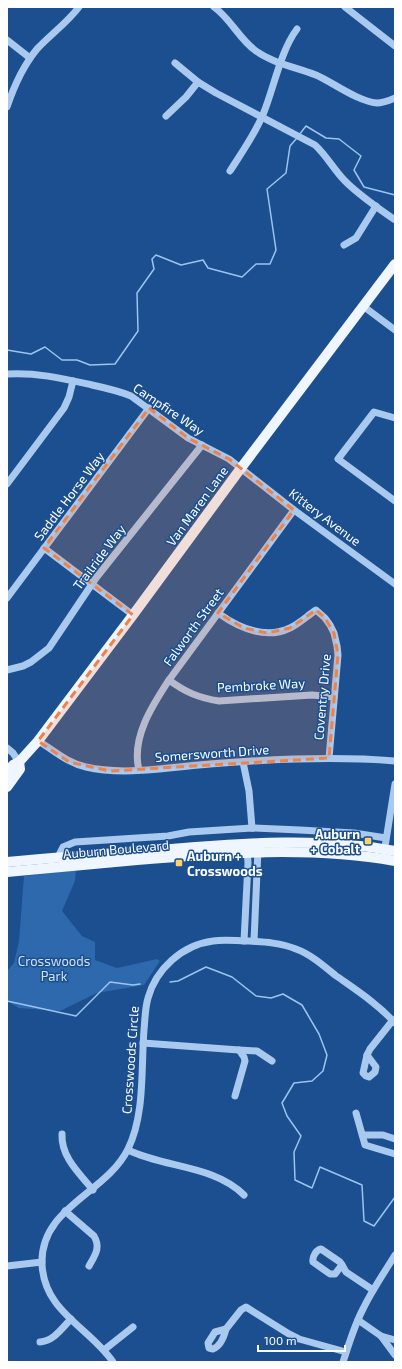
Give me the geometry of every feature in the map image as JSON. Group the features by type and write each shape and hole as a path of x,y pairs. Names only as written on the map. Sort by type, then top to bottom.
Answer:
{"main road":[{"name":"Van Maren Lane","path":"7,773 13,765 19,762 38,741 134,615 241,468 395,264"},
{"name":"Van Maren Lane","path":"7,787 20,769 19,762"},
{"name":"Auburn Boulevard","path":"8,862 209,846 253,848 278,852 344,854 384,854 395,851"},
{"name":"Auburn Boulevard","path":"7,872 253,848"},
{"name":"Auburn Boulevard","path":"384,854 395,861"}],"street":[{"path":"216,7 224,14 247,44 263,56 281,64 317,76 369,101 378,103 395,98"},
{"path":"345,7 395,46"},
{"path":"7,107 18,78 30,58 75,8"},
{"path":"230,171 258,126 289,41 297,29"},
{"path":"7,40 30,58"},
{"path":"175,64 198,82 216,93 315,145 323,152 344,180 395,220"},
{"path":"166,116 186,97 198,82"},
{"path":"344,245 356,238 376,206"},
{"path":"363,306 395,330"},
{"name":"Campfire Way","path":"7,374 32,374 74,381 122,392 149,408 188,438 223,455 241,468"},
{"path":"7,484 64,408 74,381"},
{"name":"Saddle Horse Way","path":"7,598 149,408"},
{"path":"395,418 374,412 338,459 395,501"},
{"name":"Trailride Way","path":"7,670 23,666 31,662 41,656 49,648 92,584 202,445"},
{"name":"Kittery Avenue","path":"241,468 294,510 395,584"},
{"name":"Falworth Street","path":"139,770 137,760 138,746 145,721 154,703 294,510"},
{"path":"44,548 134,615"},
{"name":"Coventry Drive","path":"218,613 244,628 267,633 285,630 298,624 316,610 330,625 337,642 338,655 329,758"},
{"name":"Pembroke Way","path":"170,680 181,689 193,695 219,701 312,695 334,696"},
{"name":"Somersworth Drive","path":"38,741 69,762 85,767 110,771 329,758 395,761"},
{"path":"7,748 13,753 19,762"},
{"path":"243,762 249,791 252,828"},
{"path":"384,854 395,784"},
{"path":"58,857 63,847 75,842 168,836 189,832 252,828 346,833 386,838"},
{"path":"244,941 253,848"},
{"path":"253,848 254,942"},
{"name":"Crosswoods Circle","path":"113,1362 104,1350 55,1303 48,1290 44,1276 42,1262 43,1252 47,1236 56,1220 112,1173 128,1150 136,1131 140,1110 143,1043 148,999 159,975 168,963 181,953 205,943 220,940 285,945 301,951 370,1000 394,1021"},
{"path":"367,1055 370,1048 394,1021"},
{"path":"143,1043 257,1051 272,1061"},
{"path":"235,1096 245,1061 239,1050"},
{"path":"356,1113 366,1145 395,1154"},
{"path":"62,1134 62,1146 67,1157 93,1190"},
{"path":"363,1134 384,1135 395,1139"},
{"path":"128,1150 147,1158 214,1176 232,1184 244,1195"},
{"path":"65,1211 94,1236 98,1244 97,1252 89,1266"},
{"path":"343,1362 358,1320 373,1290 395,1256"},
{"path":"7,1266 42,1262"},
{"path":"342,1266 346,1272 373,1290"},
{"path":"226,1329 240,1310 246,1307 299,1339 346,1352"},
{"path":"40,1342 50,1340 54,1337 70,1319"},
{"path":"358,1320 381,1336 395,1355"},
{"path":"104,1350 133,1327"},
{"path":"381,1336 395,1340"}],"highlighted area":[{"path":"149,408 188,438 229,459 294,510 218,613 244,628 267,633 290,628 316,610 325,618 334,633 338,655 329,758 110,771 69,762 38,741 133,615 44,548"}],"green space":[{"name":"Crosswoods Park","path":"76,870 75,881 62,911 82,936 95,942 95,960 117,968 157,959 160,961 144,985 97,993 60,1011 19,1008 7,1001 7,971 14,963 19,941 24,876"}],"waterway":[{"path":"299,135 306,126 326,138 339,139 361,156 354,170 364,187 395,195"},
{"path":"7,350 31,354 45,347 62,360 77,360 90,365 115,364 138,331 137,293 154,269 152,259 156,255 181,265 203,260 208,268 242,277 256,264 270,264 276,250 267,189 286,173 290,146 297,138"},
{"path":"170,982 178,981 206,967 232,977 256,996 271,998 283,994 302,1005 319,1034 327,1055 323,1071 312,1081 294,1083 282,1103 287,1116 301,1136 294,1152 295,1180 312,1188 320,1167 362,1185 364,1221 374,1226 395,1197"},
{"path":"7,1001 76,1016 110,982 133,985 140,984"}],"place":[{"name":"Auburn + Cobalt","path":"368,841"},
{"name":"Auburn + Crosswoods","path":"179,863"}]}
